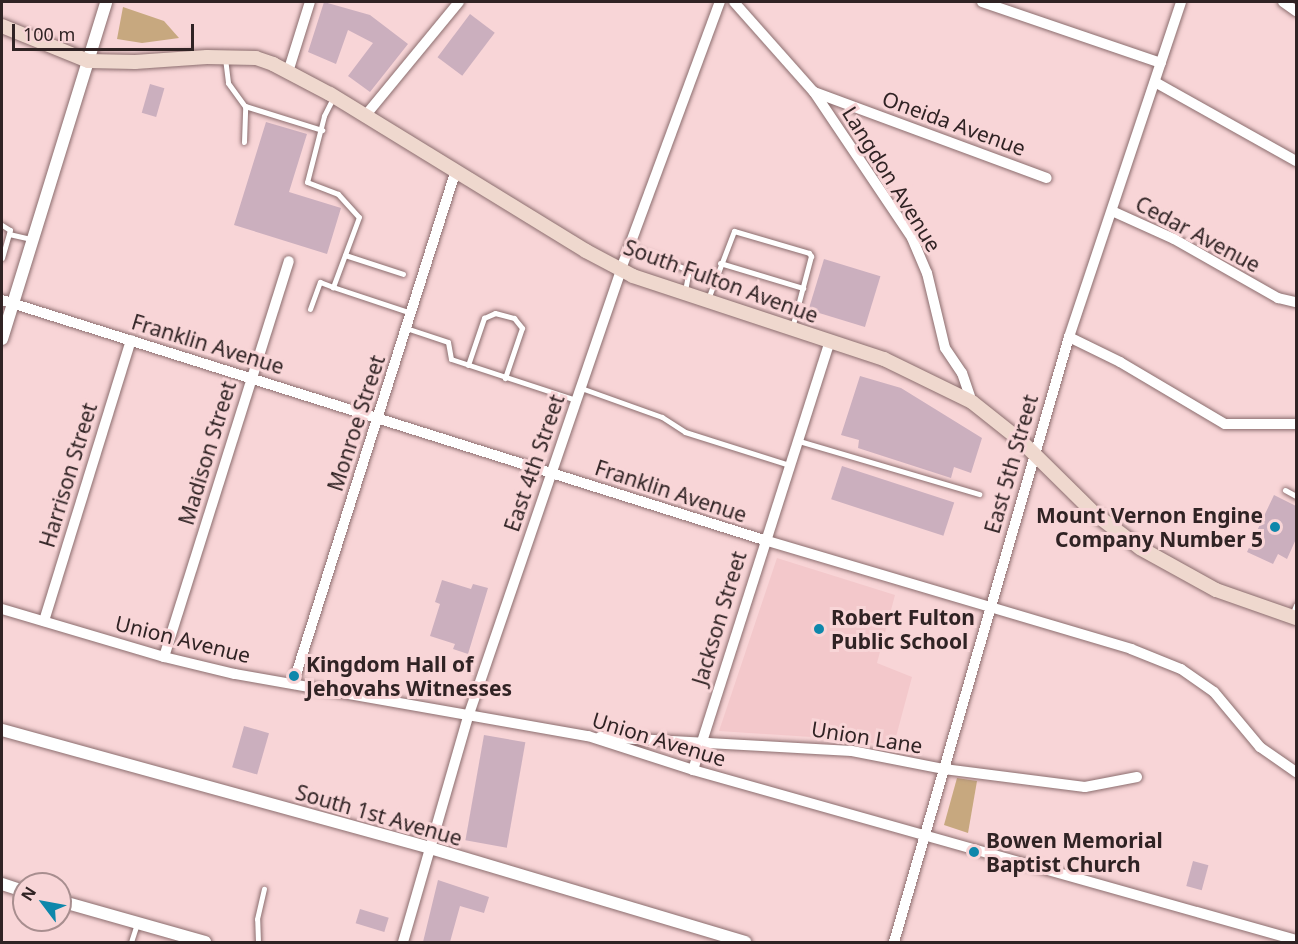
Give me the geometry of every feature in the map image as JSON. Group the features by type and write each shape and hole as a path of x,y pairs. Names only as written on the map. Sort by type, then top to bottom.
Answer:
{"main road":[{"name":"South Fulton Avenue","path":"2,26 88,60 256,58 288,72 333,96 455,173 621,269 685,293 884,359 972,402 1035,455 1095,514 1140,548 1216,590 1295,613"}],"street":[{"path":"2,339 7,302 31,239 106,2"},
{"path":"288,72 310,2"},
{"path":"365,116 459,2"},
{"name":"East 4th Street","path":"403,942 468,717 621,269 720,2"},
{"name":"Langdon Avenue","path":"734,2 814,92 869,170 916,247 927,273 945,348 962,374 972,402"},
{"path":"982,2 1161,63"},
{"name":"East 5th Street","path":"894,942 1069,337 1181,2"},
{"path":"1283,2 1296,11"},
{"path":"1155,82 1296,161"},
{"name":"Oneida Avenue","path":"814,92 1047,178"},
{"name":"Monroe Street","path":"292,684 455,173"},
{"name":"Cedar Avenue","path":"1112,211 1174,239 1265,292 1296,302"},
{"name":"Madison Street","path":"164,657 289,261"},
{"name":"Franklin Avenue","path":"7,302 764,540 1131,649 1181,669 1214,692 1260,747 1296,772"},
{"path":"1069,337 1120,362 1225,424 1296,424"},
{"name":"Harrison Street","path":"44,621 130,340"},
{"name":"Jackson Street","path":"693,770 764,540 830,342"},
{"name":"Union Avenue","path":"2,609 164,657 468,717 588,736 693,770 1296,940"},
{"name":"South 1st Avenue","path":"2,730 430,848 745,942"},
{"name":"Union Lane","path":"588,736 702,740 852,751 944,770 1085,787 1137,777"},
{"path":"72,904 205,942"}],"lane":[{"path":"225,57 228,83 245,106 322,130"},
{"path":"333,96 307,182 338,194 357,211 359,217 333,287"},
{"path":"244,142 245,106"},
{"path":"2,225 10,230 2,258"},
{"path":"707,300 734,231 809,253 811,256 792,329"},
{"path":"9,234 31,239"},
{"path":"630,247 684,268 688,275 685,293"},
{"path":"345,255 403,274"},
{"path":"720,263 803,288"},
{"path":"310,309 320,282 411,313"},
{"path":"468,364 484,318 495,313 514,318 522,328 505,378"},
{"path":"406,328 448,342 451,359 576,400"},
{"path":"580,388 662,417 685,432 789,465"},
{"path":"798,440 979,494"},
{"path":"1285,490 1296,496"},
{"path":"258,942 257,919 264,889"},
{"path":"131,942 137,923"}],"shaded area":[{"path":"123,7 164,21 179,38 142,43 117,39"},
{"name":"Robert Fulton Public School","path":"777,558 895,595 877,663 912,677 893,748 857,740 719,731"},
{"path":"957,778 977,781 968,833 944,825"}],"building":[{"path":"324,2 370,15 408,44 370,92 348,76 373,43 348,30 336,64 308,52"},
{"path":"470,14 495,33 462,76 438,57"},
{"path":"150,84 164,88 156,117 142,113"},
{"path":"266,122 307,134 289,192 341,208 327,254 234,225"},
{"path":"824,259 880,276 865,327 809,310"},
{"path":"860,376 901,388 982,438 971,473 954,467 951,478 858,448 859,440 841,435"},
{"path":"842,466 954,502 943,536 831,499"},
{"path":"1274,495 1296,506 1296,539 1287,559 1278,554 1273,564 1247,552"},
{"path":"442,580 471,589 473,584 488,588 468,654 453,649 455,644 430,636 440,604 435,602"},
{"path":"244,726 269,733 257,775 232,767"},
{"path":"484,735 525,742 507,848 465,840"},
{"path":"1193,861 1208,865 1202,890 1186,886"},
{"path":"438,880 489,897 484,913 460,906 450,942 423,942"},
{"path":"360,909 389,918 384,932 356,923"}],"place":[{"name":"Mount Vernon Engine Company Number 5","path":"1275,527"},
{"name":"Robert Fulton Public School","path":"819,629"},
{"name":"Kingdom Hall of Jehovahs Witnesses","path":"294,676"},
{"name":"Bowen Memorial Baptist Church","path":"974,852"}]}
